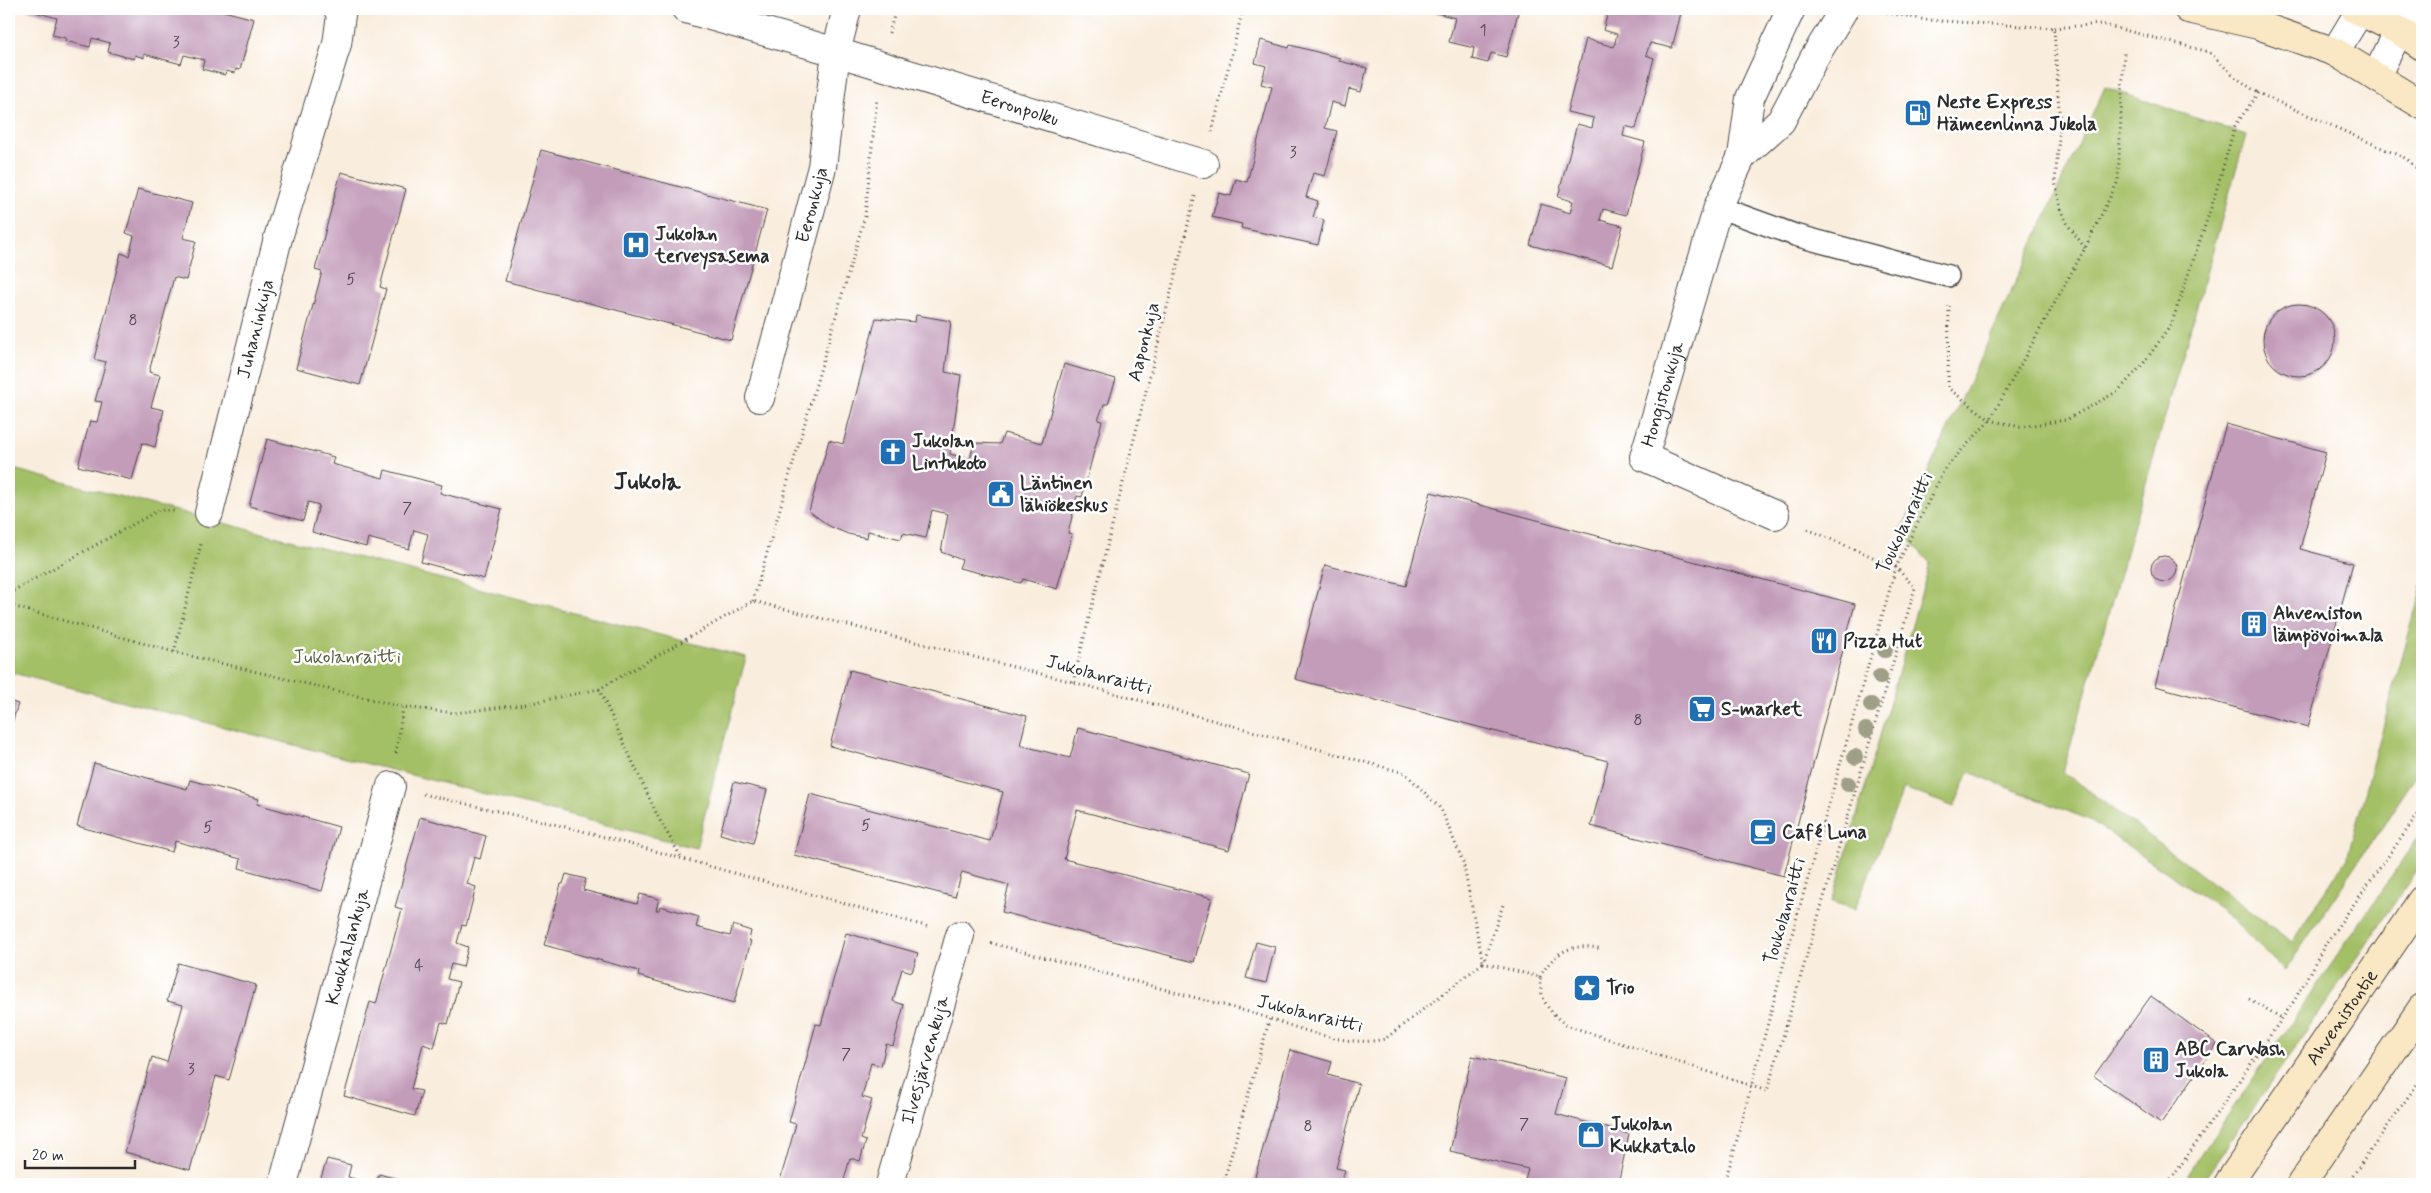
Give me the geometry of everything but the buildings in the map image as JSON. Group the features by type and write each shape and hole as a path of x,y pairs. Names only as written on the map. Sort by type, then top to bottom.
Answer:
{"main road":[{"path":"2188,9 2258,25 2335,52 2422,105"},
{"path":"2359,9 2405,20 2422,46"},
{"name":"Ahvenistontie","path":"2228,1184 2422,900"},
{"path":"2302,1184 2422,1008"}],"street":[{"name":"Juhaninkuja","path":"209,513 278,238 338,44 341,16 338,9"},
{"path":"686,9 836,52"},
{"name":"Eeronkuja","path":"760,398 822,167 836,52 847,9"},
{"name":"Hongistonkuja","path":"1775,515 1644,457 1718,206 1742,156 1750,98 1791,9"},
{"path":"2335,52 2359,9"},
{"name":"Hongistonkuja","path":"1742,156 1781,120 1814,58 1858,10"},
{"path":"2376,76 2405,20"},
{"name":"Eeronpolku","path":"836,52 1204,164"},
{"name":"Kuokkalankuja","path":"283,1184 391,786"},
{"name":"Ilvesjärvenkuja","path":"890,1184 960,935"}],"lane":[{"path":"1718,206 1795,235 1948,276"}],"path":[{"path":"9,605 174,652 403,707 455,713 526,704 599,689 753,601 865,216 881,65 896,9"},
{"name":"Aaponkuja","path":"1073,682 1243,9"},
{"path":"1858,10 1927,20 2054,28 2101,24 2209,52 2234,78 2258,93 2406,159 2422,174"},
{"path":"2054,28 2060,126 2055,182 2061,209 2068,225 2085,248"},
{"name":"Toukolanraitti","path":"1723,1184 1732,1162 1751,1086 1896,567 1945,468 1990,420 2085,248 2118,181 2124,51"},
{"path":"1948,276 1948,388 1990,420 2020,428 2066,420 2118,391 2143,364 2171,325 2212,205 2235,126 2258,93"},
{"path":"9,592 159,510 209,513 174,652"},
{"path":"1602,949 1587,946 1561,953 1548,962 1540,977 1540,993 1554,1016 1566,1025 1767,1091 1915,588 1896,567 1775,515"},
{"name":"Jukolanraitti","path":"391,786 575,829 682,857 960,935 1270,1018 1349,1042 1370,1043 1385,1039 1483,963 1463,862 1440,809 1405,773 1073,682 753,601"},
{"path":"599,689 658,817 682,857"},
{"path":"391,786 403,707"},
{"path":"2168,1184 2282,1018 2326,943 2422,809"},
{"path":"1504,902 1483,963 1540,977"},
{"path":"2249,999 2282,1018"},
{"path":"1223,1184 1270,1018"},
{"path":"2347,1184 2422,1077"}],"green space":[{"path":"2105,87 2246,135 2063,772 2292,942 2347,858 2422,586 2422,767 2285,971 2221,909 2090,820 1969,772 1954,807 1904,788 1855,909 1832,902 1930,563 1901,531"},
{"name":"Jukolanraitti","path":"9,468 746,657 696,848 9,672"},
{"path":"2422,832 2422,863 2201,1184 2181,1184"}],"place":[{"name":"Neste Express Hämeenlinna Jukola","path":"1918,113"},
{"name":"Jukolan terveysasema","path":"636,245"},
{"name":"Jukolan Lintukoto","path":"893,452"},
{"name":"Läntinen lähiökeskus","path":"1001,494"},
{"name":"Ahveniston lämpövoimala","path":"2254,624"},
{"name":"Pizza Hut","path":"1824,641"},
{"name":"S-market","path":"1702,709"},
{"name":"Café Luna","path":"1763,832"},
{"name":"Trio","path":"1587,988"},
{"name":"ABC CarWash Jukola","path":"2156,1060"},
{"name":"Jukolan Kukkatalo","path":"1591,1135"}],"district":[{"name":"Jukola","path":"647,482"}]}
